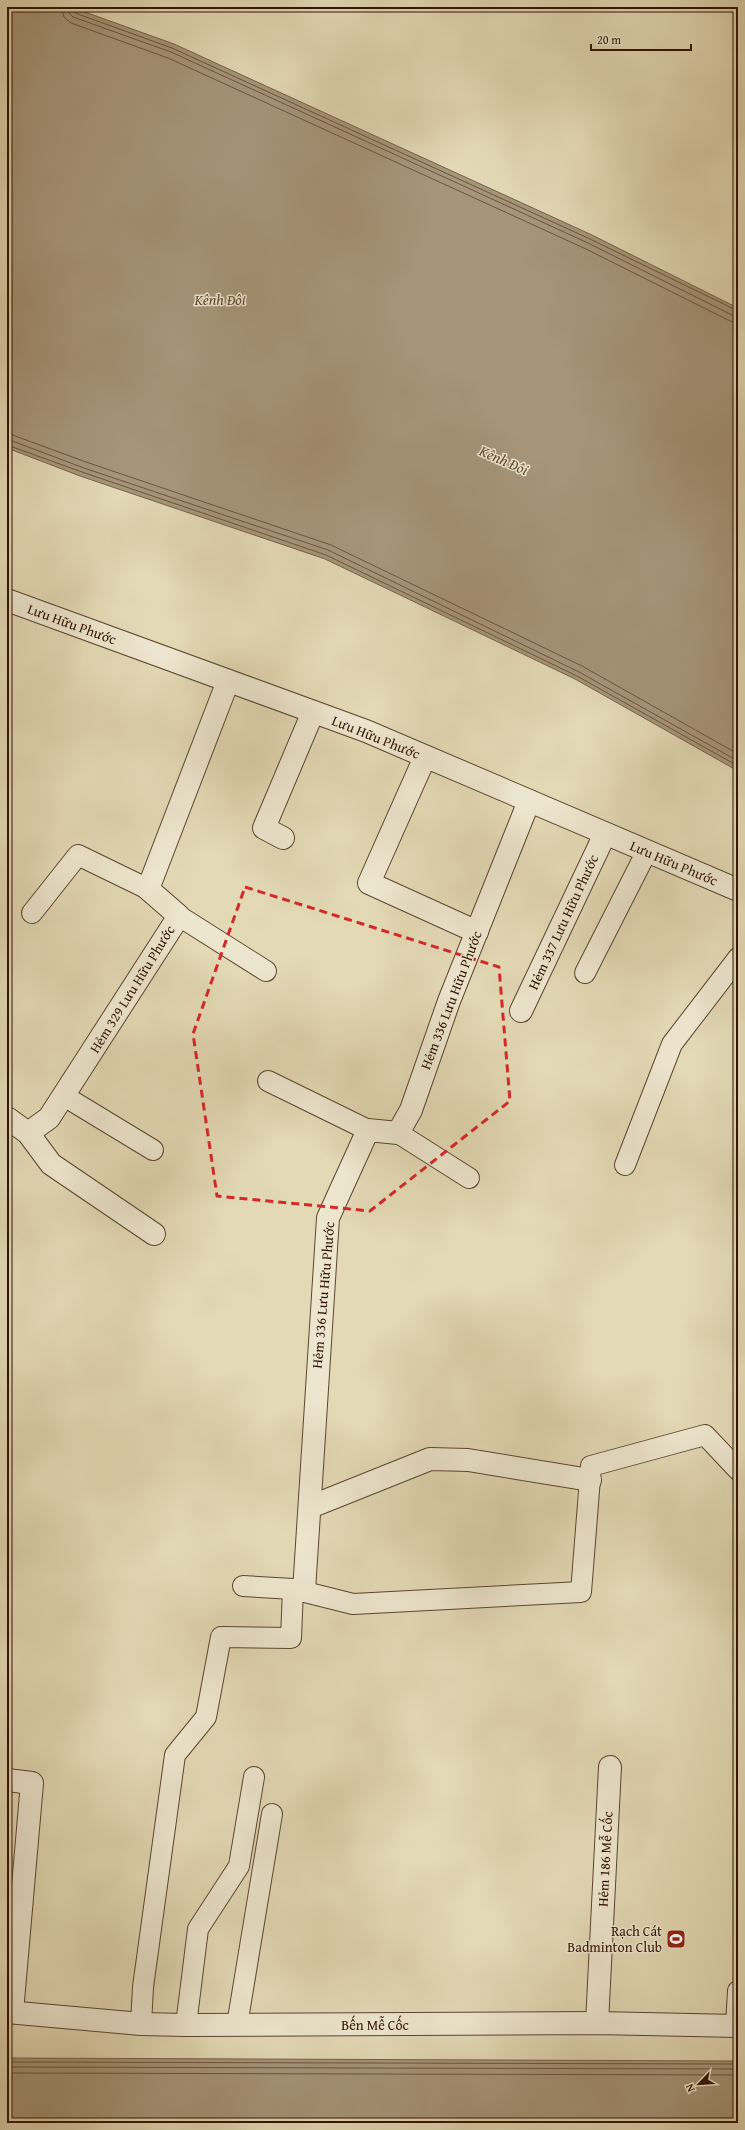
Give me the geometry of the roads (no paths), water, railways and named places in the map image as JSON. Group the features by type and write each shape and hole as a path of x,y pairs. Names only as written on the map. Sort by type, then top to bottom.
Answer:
{"street":[{"name":"Lưu Hữu Phước","path":"7,600 366,731 738,890"},
{"path":"148,889 228,681"},
{"path":"284,838 264,828 313,712"},
{"path":"425,757 369,883 477,932"},
{"name":"Hẻm 336 Lưu Hữu Phước","path":"398,1133 411,1110 449,1001 529,801"},
{"name":"Hẻm 337 Lưu Hữu Phước","path":"521,1011 606,834"},
{"name":"Hẻm 329 Lưu Hữu Phước","path":"28,1133 49,1118 179,916 148,889"},
{"path":"7,1118 28,1133 51,1164 154,1234"},
{"path":"368,1130 398,1133"},
{"name":"Hẻm 336 Lưu Hữu Phước","path":"299,1590 310,1507 328,1218 368,1130"},
{"path":"310,1507 430,1459 468,1460 590,1480"},
{"name":"Hẻm 186 Mễ Cốc","path":"596,2023 610,1766"},
{"path":"7,1780 32,1783 9,2017"},
{"name":"Bến Mễ Cốc","path":"9,2017 186,2025 596,2023 737,2026"}],"lane":[{"path":"584,973 647,851"},
{"path":"32,913 78,856 148,889"},
{"path":"179,916 266,971"},
{"path":"625,1165 672,1044 738,958"},
{"path":"268,1080 368,1130"},
{"path":"64,1096 153,1150"},
{"path":"398,1133 468,1178"},
{"path":"243,1586 299,1590 353,1604 581,1592 591,1466 706,1435 738,1470"},
{"path":"141,2024 143,1987 175,1755 206,1717 221,1637 291,1638 299,1590"},
{"path":"186,2025 198,1929 239,1866 254,1777"},
{"path":"237,2025 272,1814"},
{"path":"737,2026 738,1991"}],"water":[{"name":"Kênh Đôi","path":"7,7 71,7 174,44 592,235 738,308 738,771 575,679 325,559 80,476 7,448"},
{"path":"7,2058 738,2061 738,2123 7,2123"}],"place":[{"name":"Rạch Cát Badminton Club","path":"676,1939"}]}
